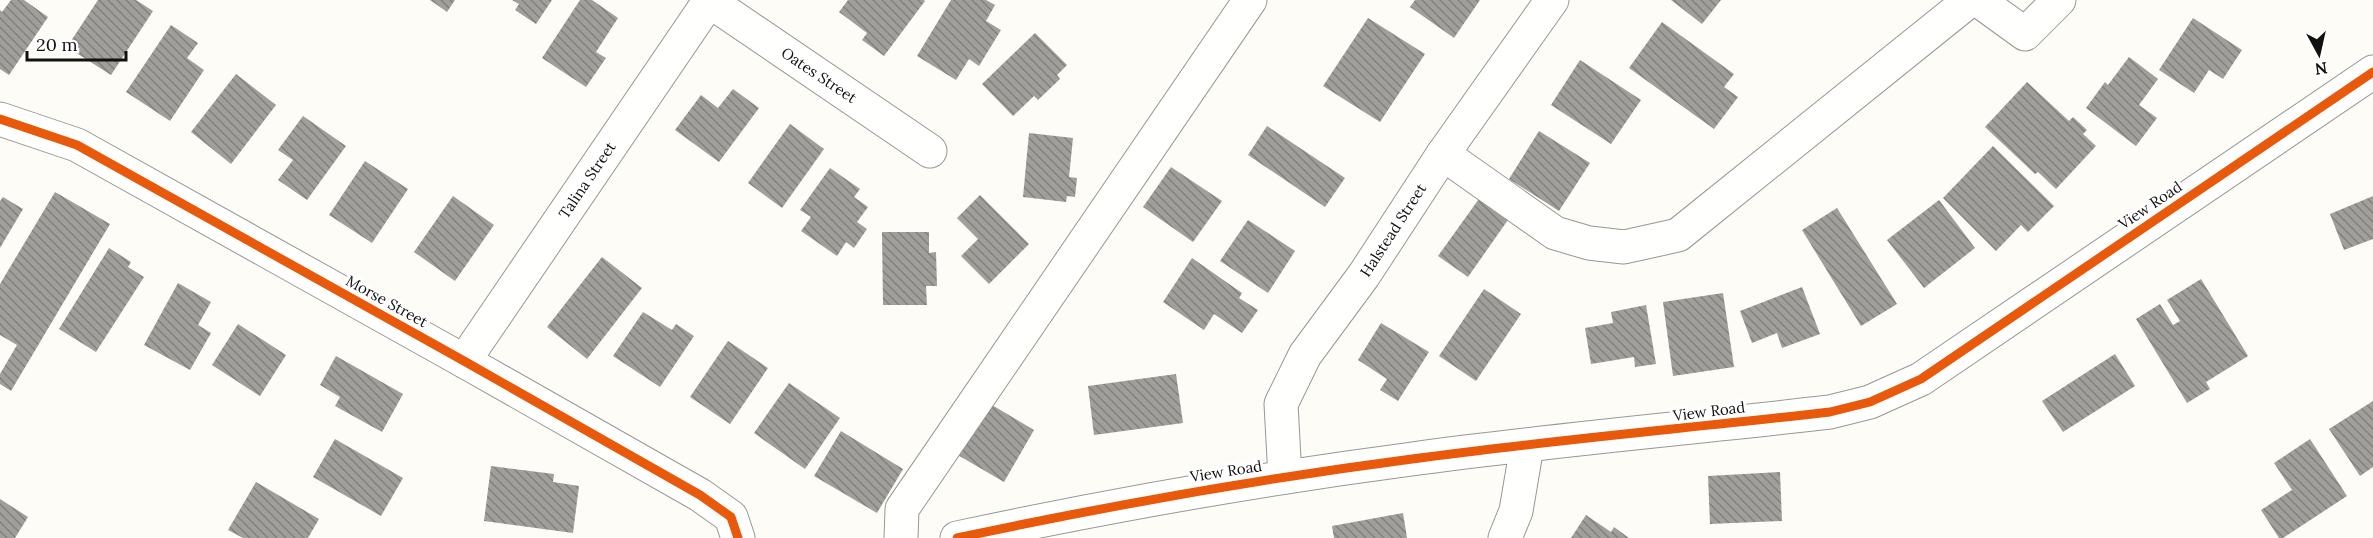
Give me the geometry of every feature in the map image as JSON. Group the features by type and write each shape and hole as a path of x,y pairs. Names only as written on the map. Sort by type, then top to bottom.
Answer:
{"street":[{"name":"Oates Street","path":"709,0 930,151"},
{"name":"Talina Street","path":"464,361 709,0"},
{"path":"901,538 902,509 1251,0"},
{"name":"Halstead Street","path":"1285,477 1281,404 1305,355 1364,275 1443,154 1552,0"},
{"path":"1443,154 1555,232 1589,243 1624,247 1678,235 1970,0"},
{"path":"1978,0 2025,34 2059,0"},
{"name":"View Road","path":"957,538 1024,530 1160,496 1285,477 1414,458 1830,412 1870,402 1921,379 2373,72"},
{"name":"Morse Street","path":"0,119 77,145 464,361 700,495 731,517 738,538"},
{"path":"1505,538 1516,511 1527,446"}],"building":[{"path":"11,0 24,0 48,17 9,75 0,69 0,10 2,12"},
{"path":"98,0 136,0 153,11 111,75 67,47"},
{"path":"430,0 455,0 447,12"},
{"path":"512,0 552,0 536,24 515,10 519,4"},
{"path":"580,0 592,0 618,18 596,52 606,58 586,87 542,58"},
{"path":"848,0 925,1 884,56 862,40 867,33 839,12"},
{"path":"951,0 986,0 995,5 986,21 1001,30 979,66 969,59 956,80 917,56"},
{"path":"1415,0 1480,0 1454,38 1410,7"},
{"path":"1671,0 1721,0 1702,24"},
{"path":"1368,18 1425,54 1380,122 1323,86"},
{"path":"2193,18 2242,50 2223,79 2209,70 2194,93 2159,70"},
{"path":"1662,22 1734,74 1724,87 1738,97 1714,129 1629,68"},
{"path":"171,25 198,43 187,58 204,70 170,121 126,92"},
{"path":"1035,33 1067,65 1057,75 1060,79 1038,100 1034,96 1013,116 982,84"},
{"path":"2129,57 2158,79 2139,105 2157,118 2136,146 2086,108 2105,82 2108,85"},
{"path":"1580,60 1641,100 1611,144 1551,105"},
{"path":"236,74 276,105 231,164 191,132"},
{"path":"2027,82 2069,121 2073,117 2087,130 2083,134 2096,146 2056,189 2038,172 2035,174 1985,127"},
{"path":"733,89 759,108 719,162 675,130 701,95 718,108"},
{"path":"303,116 346,146 307,200 278,180 293,160 278,150"},
{"path":"790,124 824,149 782,208 748,183"},
{"path":"1267,126 1345,178 1325,207 1248,155"},
{"path":"1539,131 1590,163 1559,211 1509,179"},
{"path":"1029,133 1073,138 1069,177 1077,178 1075,197 1067,196 1066,202 1023,197"},
{"path":"1993,146 2054,206 2028,232 2021,225 1996,251 1943,198"},
{"path":"365,161 408,189 372,243 329,215"},
{"path":"1171,167 1222,201 1193,242 1143,207"},
{"path":"830,168 860,189 854,197 868,207 857,222 867,229 854,248 846,242 837,256 801,231 811,217 800,210"},
{"path":"55,192 110,224 11,391 0,384 0,374 17,345 0,335 0,284"},
{"path":"980,195 1029,244 989,284 961,256 978,239 957,218"},
{"path":"453,196 494,225 455,281 414,252"},
{"path":"1481,196 1510,217 1468,277 1438,256"},
{"path":"2373,196 2373,239 2344,250 2330,214"},
{"path":"3,197 23,209 0,248 0,201"},
{"path":"1939,200 1975,248 1924,288 1887,240"},
{"path":"1837,208 1897,304 1861,326 1802,230"},
{"path":"1248,220 1295,251 1268,293 1220,261"},
{"path":"882,232 929,232 929,253 936,252 937,286 926,286 927,305 883,305"},
{"path":"109,248 131,262 128,267 144,277 96,352 59,329"},
{"path":"602,257 642,288 587,359 547,327"},
{"path":"1192,258 1242,293 1239,298 1258,310 1242,333 1214,314 1204,330 1163,302"},
{"path":"2201,279 2248,356 2206,382 2210,389 2187,403 2136,319 2160,304 2173,325 2180,321 2167,300"},
{"path":"178,283 211,302 198,325 211,333 190,370 144,345"},
{"path":"1802,287 1820,334 1782,348 1777,333 1752,343 1740,311"},
{"path":"1484,289 1521,314 1476,381 1439,356"},
{"path":"1723,293 1734,367 1673,376 1663,302"},
{"path":"1646,305 1656,364 1635,367 1634,357 1591,364 1585,328 1613,323 1611,312"},
{"path":"643,312 672,330 676,324 694,336 660,387 613,356"},
{"path":"1381,323 1429,352 1398,401 1380,390 1387,379 1358,360"},
{"path":"238,324 286,355 260,396 212,365"},
{"path":"728,341 768,368 730,424 690,397"},
{"path":"2115,354 2135,386 2063,432 2042,401"},
{"path":"336,356 403,394 382,432 335,406 340,397 320,385"},
{"path":"1176,374 1183,423 1094,435 1088,386"},
{"path":"789,383 840,418 805,469 754,433"},
{"path":"2373,401 2373,467 2360,476 2329,429"},
{"path":"987,402 1034,430 1004,482 956,454"},
{"path":"841,431 903,469 877,513 814,476"},
{"path":"335,439 403,478 381,516 313,477"},
{"path":"2310,439 2347,496 2283,538 2279,538 2261,510 2292,490 2274,463"},
{"path":"491,466 554,474 553,482 579,486 573,533 484,521"},
{"path":"1780,472 1782,521 1710,524 1708,476"},
{"path":"256,482 319,519 308,538 243,538 228,530"},
{"path":"0,499 28,517 15,538 0,538"},
{"path":"1403,513 1407,538 1334,538 1332,526"},
{"path":"1586,515 1611,532 1614,527 1629,538 1571,538"}],"cycle path":[{"path":"957,538 1127,504 1297,475 1516,446 1830,412 1870,402 1921,379 2373,72"},
{"path":"0,119 77,145 464,361 700,495 731,517 738,538"}]}
